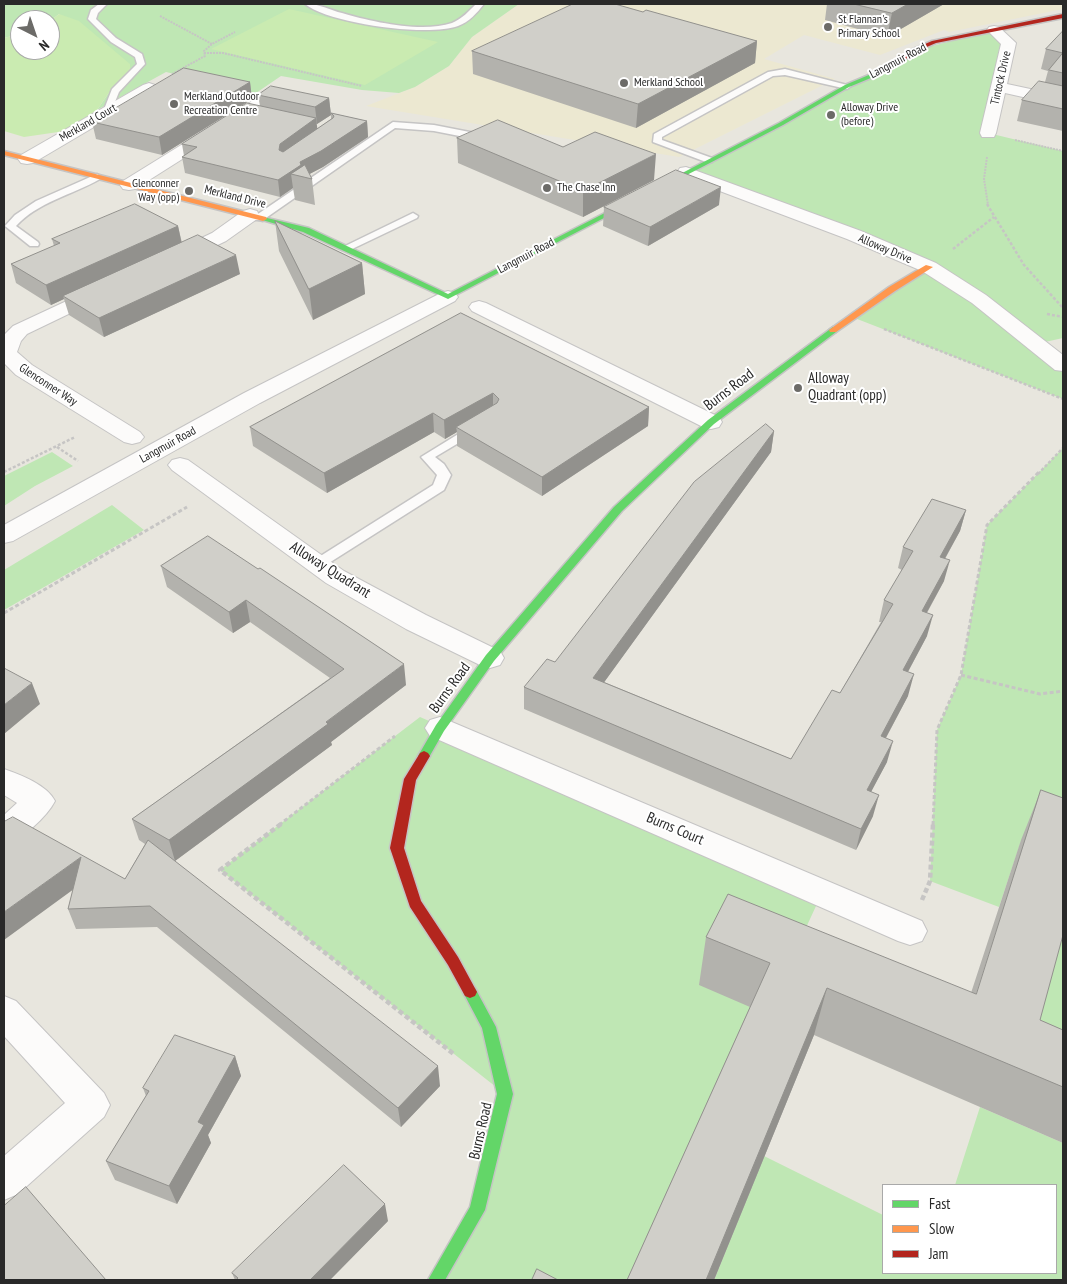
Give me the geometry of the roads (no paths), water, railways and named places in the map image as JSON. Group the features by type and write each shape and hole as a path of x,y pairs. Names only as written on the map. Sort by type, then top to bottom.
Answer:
{"street":[{"name":"Langmuir Road","path":"4,534 261,394 781,124 847,86 893,66 913,51 934,42 1063,16"},
{"name":"Tintock Drive","path":"988,133 1009,43 994,30"},
{"name":"Merkland Court","path":"28,159 149,88"},
{"path":"1000,88 1063,101"},
{"path":"129,185 249,114 268,98"},
{"name":"Merkland Drive","path":"4,153 306,230 448,297"},
{"name":"Alloway Drive","path":"686,172 854,235 929,267 979,299 1063,365"},
{"path":"157,266 219,237 255,216"},
{"name":"Burns Road","path":"436,1280 477,1210 505,1094 489,1027 453,961 415,903 397,848 410,779 440,728 490,658 618,509 711,422 892,288 929,267"},
{"name":"Glenconner Way","path":"123,282 20,330 7,345 6,353 24,370 132,437"},
{"path":"479,307 711,422"},
{"path":"1035,344 1063,338"},
{"name":"Alloway Quadrant","path":"180,465 316,565 416,622 490,658"},
{"name":"Burns Court","path":"440,728 910,931"},
{"path":"4,781 40,801 4,833"},
{"path":"4,1012 92,1105 4,1181"}],"lane":[{"path":"103,4 94,12 92,19 104,32 126,50 140,56 141,64 115,92 107,112"},
{"path":"309,4 323,11 400,28 419,30 452,26 465,20 480,4"},
{"path":"709,160 658,142 657,136 771,74 785,72 847,86"},
{"path":"255,216 393,125 434,128 497,140"},
{"path":"34,244 10,226 16,218 83,186 97,177"},
{"path":"346,248 413,216"},
{"path":"316,565 439,487 444,474 427,457 484,423"}],"place":[{"name":"St Flannan's Primary School","path":"828,27"},
{"name":"Merkland School","path":"624,83"},
{"name":"Merkland Outdoor Recreation Centre","path":"174,104"},
{"name":"Alloway Drive (before)","path":"831,115"},
{"name":"The Chase Inn","path":"547,188"},
{"name":"Glenconner Way (opp)","path":"189,191"},
{"name":"Alloway Quadrant (opp)","path":"798,388"}]}
